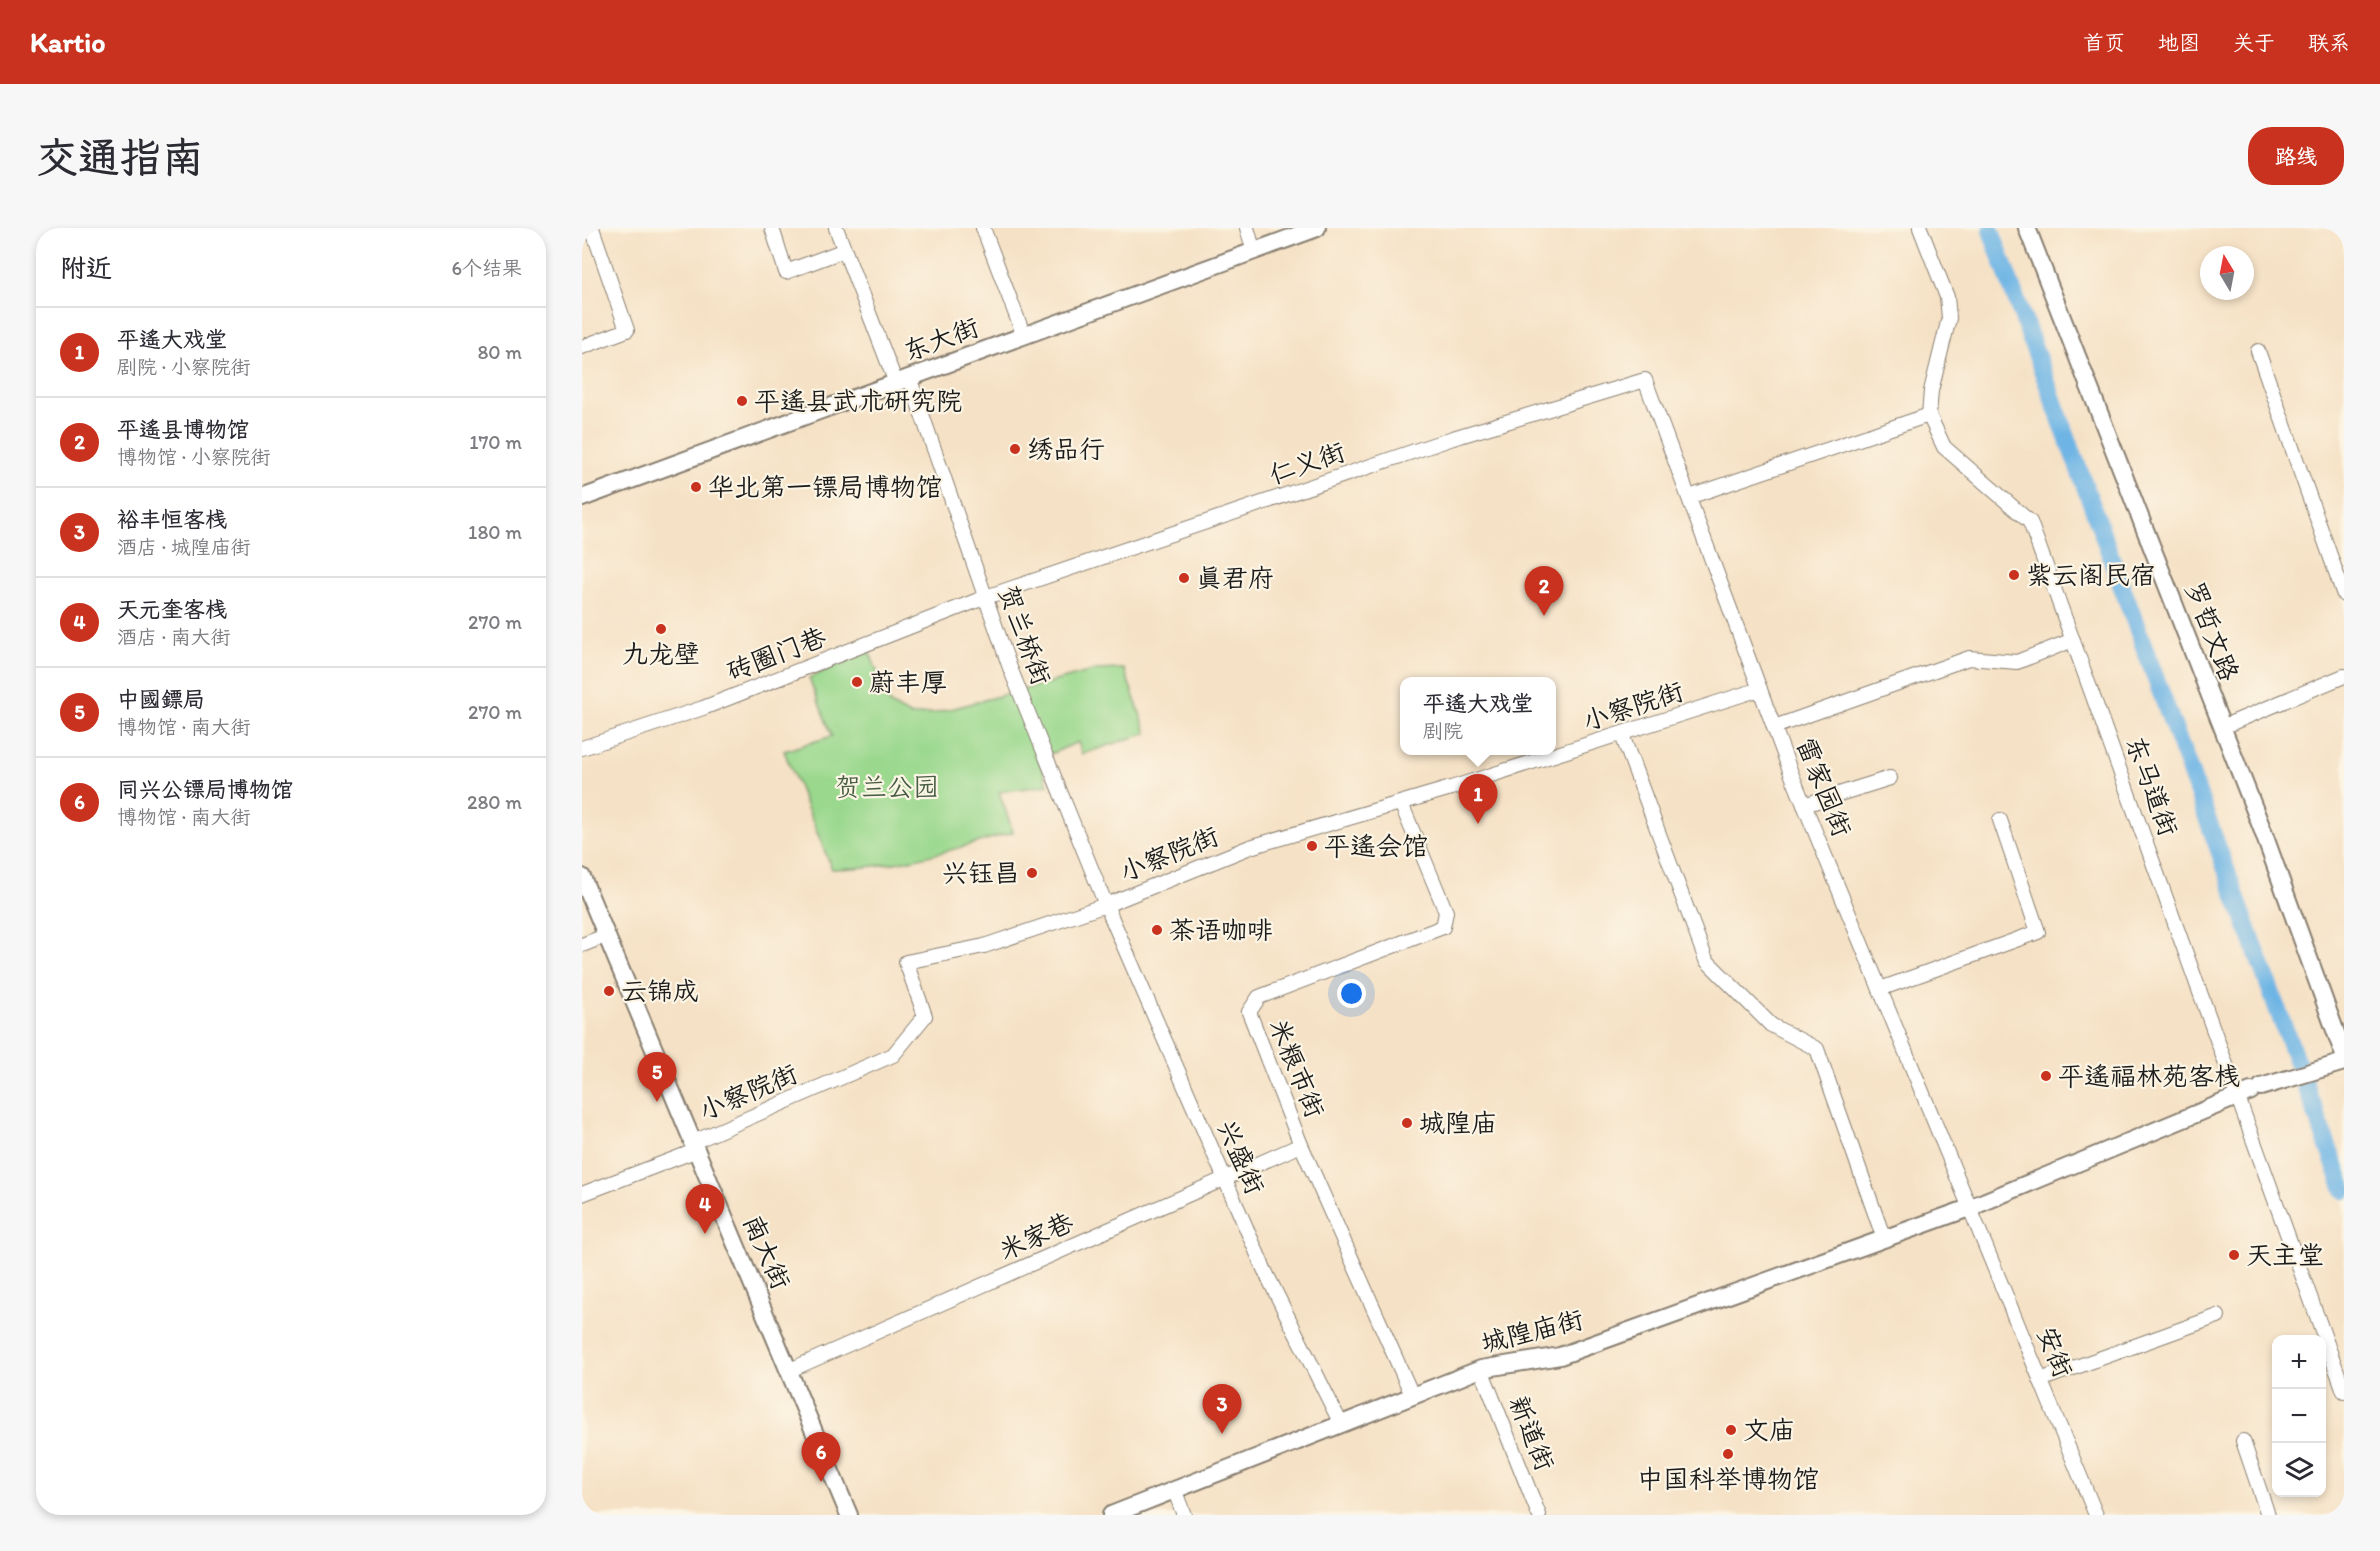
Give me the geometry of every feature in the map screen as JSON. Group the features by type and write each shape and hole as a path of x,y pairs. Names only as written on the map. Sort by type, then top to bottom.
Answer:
{"street":[{"path":"582,347 627,330 592,228"},
{"path":"772,228 786,272 845,250"},
{"name":"贺兰桥街","path":"836,228 902,380 986,597 1010,668 1106,905"},
{"path":"983,228 992,246 1024,336"},
{"path":"1247,228 1254,252"},
{"name":"东大街","path":"582,498 1317,228"},
{"path":"1689,497 1929,415 1931,391 1948,318 1947,297 1920,228"},
{"name":"罗哲文路","path":"2026,228 2222,727 2344,1055"},
{"path":"2258,351 2344,595"},
{"name":"雷家园街","path":"1645,380 1804,805 1969,1208"},
{"name":"仁义街","path":"986,597 1453,438 1645,380"},
{"name":"东马道街","path":"1929,415 1944,447 2030,522 2073,640 2251,1091 2344,1391"},
{"name":"砖圈门巷","path":"582,748 703,708 986,597"},
{"path":"1774,727 1968,657 2018,662 2073,640"},
{"path":"2222,727 2344,676"},
{"name":"小察院街","path":"693,1147 893,1055 925,1016 906,962 984,946 1106,905 1250,847 1622,735 1760,689"},
{"path":"1622,735 1706,960 1771,1025 1817,1049 1884,1239"},
{"path":"1804,805 1890,778"},
{"name":"米粮市街","path":"1401,803 1446,912 1443,927 1259,997 1249,1012 1301,1145 1412,1395"},
{"path":"1880,989 2038,932 2000,820"},
{"name":"南大街","path":"582,877 604,936 790,1370 849,1515"},
{"name":"兴盛街","path":"1106,905 1264,1269 1341,1424"},
{"path":"582,945 604,936"},
{"name":"城隍庙街","path":"1111,1515 1481,1369 1560,1356 1969,1208 2251,1091 2344,1062"},
{"name":"米家巷","path":"790,1370 1301,1145"},
{"path":"582,1194 693,1147"},
{"name":"安街","path":"1969,1208 2096,1515"},
{"path":"2040,1380 2218,1316"},
{"name":"新道街","path":"1481,1369 1539,1515"},
{"path":"2243,1441 2268,1515"},
{"path":"1174,1489 1184,1515"}],"green space":[{"name":"贺兰公园","path":"869,651 890,704 911,716 936,713 1096,670 1124,669 1147,733 1082,754 1078,742 1039,759 1048,785 999,792 1013,832 901,862 832,869 784,751 832,736 809,678"}],"waterway":[{"path":"1991,231 2344,1190"}],"place":[{"name":"平遥县武术研究院","path":"742,401"},
{"name":"绣品行","path":"1015,449"},
{"name":"华北第一镖局博物馆","path":"696,487"},
{"name":"紫云阁民宿","path":"2014,575"},
{"name":"真君府","path":"1184,578"},
{"name":"平遥县博物馆","path":"1544,616"},
{"name":"九龙壁","path":"661,629"},
{"name":"蔚丰厚","path":"857,682"},
{"name":"平遥大戏堂","path":"1478,824"},
{"name":"平遥会馆","path":"1312,846"},
{"name":"兴钰昌","path":"1032,873"},
{"name":"茶语咖啡","path":"1157,930"},
{"name":"云锦成","path":"609,991"},
{"name":"平遥福林苑客栈","path":"2046,1076"},
{"name":"中國鏢局","path":"657,1102"},
{"name":"城隍庙","path":"1407,1123"},
{"name":"天元奎客栈","path":"705,1234"},
{"name":"天主堂","path":"2234,1255"},
{"name":"文庙","path":"1731,1430"},
{"name":"裕丰恒客栈","path":"1222,1434"},
{"name":"中国科举博物馆","path":"1728,1454"},
{"name":"同兴公镖局博物馆","path":"821,1482"}]}
